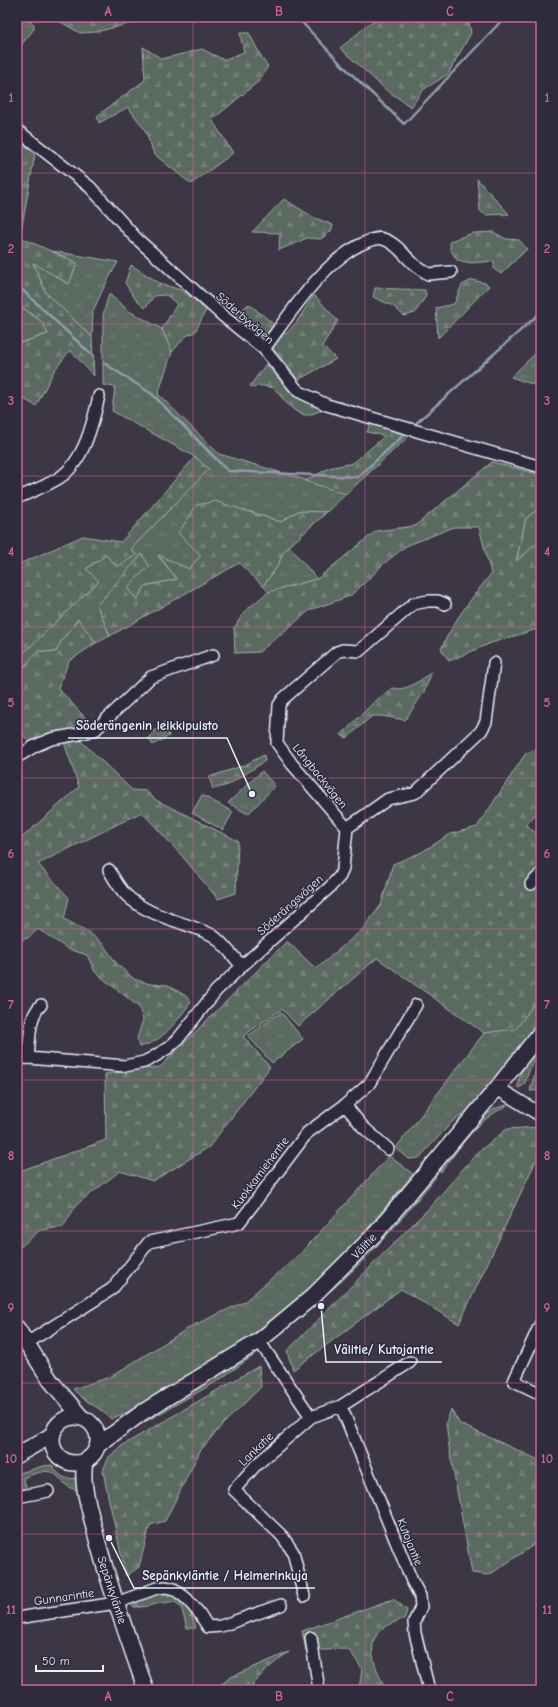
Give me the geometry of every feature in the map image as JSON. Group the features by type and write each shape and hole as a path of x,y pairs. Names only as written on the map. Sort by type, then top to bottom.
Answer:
{"main road":[{"name":"Välitie","path":"98,1445 143,1412 259,1341 312,1297 376,1233 497,1088 541,1032"},
{"path":"17,1328 50,1380 97,1431 98,1445 93,1455 85,1461 73,1463 44,1451 17,1455 47,1438 68,1417 86,1420"},
{"path":"50,1380 57,1398 60,1414 54,1430 52,1441 54,1449 62,1458"},
{"name":"Välitie","path":"86,1420 107,1424 143,1412"},
{"name":"Sepänkyläntie","path":"62,1458 84,1488"},
{"name":"Sepänkyläntie","path":"85,1461 83,1472 84,1488 99,1547 116,1603 146,1690"}],"street":[{"name":"Söderbyvägen","path":"17,130 90,187 136,238 223,316 264,349 298,391 327,405 541,467"},
{"path":"264,349 317,279 336,260 358,245 376,238 383,238 391,242 416,266 428,274 452,272"},
{"path":"17,498 47,485 67,472 75,462 85,444 93,423 98,396"},
{"name":"Långbackvägen","path":"347,828 292,764 278,743 279,704 337,652 343,650 359,652 412,604 428,601 438,601 445,604"},
{"path":"17,757 35,746 51,739 95,730 151,677 212,655"},
{"path":"347,828 388,799 415,793 481,731 486,722 494,663"},
{"name":"Söderängsvägen","path":"17,1058 125,1066 144,1062 168,1048 178,1039 216,991 330,887 340,876 343,868 347,828"},
{"path":"109,870 119,887 127,896 150,912 214,936 242,966"},
{"path":"531,884 541,874"},
{"path":"28,1058 32,1020 35,1010 41,1005"},
{"name":"Kuokkamiehentie","path":"27,1343 112,1289 149,1242 239,1223 307,1133 345,1105 369,1084 416,1005"},
{"path":"497,1088 541,1114"},
{"path":"345,1105 363,1127 388,1150"},
{"path":"541,1323 514,1381 541,1394"},
{"path":"259,1341 311,1417"},
{"name":"Lankatie","path":"304,1596 293,1552 282,1536 234,1490 255,1466 311,1417 342,1406 410,1362"},
{"name":"Kutojantie","path":"342,1406 412,1581 420,1596 421,1607 414,1622 415,1633 429,1690"},
{"path":"17,1497 48,1491"},
{"name":"Gunnarintie","path":"17,1618 116,1603 166,1586 174,1589 187,1599 199,1613 208,1628 221,1626 281,1605"},
{"path":"311,1638 320,1690"}],"green space":[{"path":"52,17 156,17 96,32 80,33"},
{"path":"378,17 459,17 469,23 471,33 448,74 423,90 411,107 385,89 340,48"},
{"path":"25,19 30,20 34,24 34,29 17,50 17,26"},
{"path":"240,33 249,33 263,60 268,66 259,81 212,120 233,153 191,184 154,154 145,130 128,107 99,123 97,116 145,80 143,47 162,59 202,49 224,60 244,52"},
{"path":"17,138 35,154 20,237 77,263 69,284 33,263 46,293 92,337 94,376 70,350 54,371 36,406 17,395 17,344 48,334 43,323 17,303"},
{"path":"477,179 509,214 486,215 480,211"},
{"path":"284,199 313,217 333,225 331,231 321,239 307,238 279,250 280,233 252,232"},
{"path":"493,232 506,239 519,240 527,249 501,274 494,269 494,261 471,263 457,260 450,249 450,241 473,233"},
{"path":"52,251 118,262 93,311 92,337 46,293 33,262 68,284 77,263"},
{"path":"131,265 161,284 181,290 204,306 206,310 195,332 186,336 172,352 162,329 177,304 166,295 154,296 145,308 136,300 125,283"},
{"path":"472,280 485,283 489,286 438,338 436,308 454,304 462,285"},
{"path":"375,288 425,290 426,296 415,313 404,316 393,306 373,297"},
{"path":"109,294 129,311 162,329 172,352 158,394 219,454 339,490 346,494 327,512 298,511 281,522 248,511 201,555 189,569 158,556 177,579 145,586 137,600 127,588 149,566 97,605 110,636 96,643 78,619 61,642 56,652 38,651 17,675 17,659 98,581 86,569 106,554 136,555 131,549 208,469 195,457 112,411 115,387 103,385 103,315"},
{"path":"314,295 338,321 322,346 336,359 298,380 278,354 235,315 249,304 286,334 296,323"},
{"path":"17,303 43,323 48,334 17,344"},
{"path":"541,348 541,387 511,377"},
{"path":"266,364 290,392 323,410 308,415 303,414 293,409 274,388 258,385 254,388 250,386"},
{"path":"370,424 409,436 346,494 305,481 329,468 353,463 385,436 367,432"},
{"path":"195,457 209,469 131,549 136,555 117,567 106,555 86,569 99,581 17,659 17,565 83,536 121,542"},
{"path":"492,462 541,475 541,507 526,518 516,561 539,542 541,543 541,628 491,643 449,661 441,649 446,638 463,610 491,574 479,527 454,527 406,546 382,565 350,596 310,610 259,652 235,653 234,628 245,611 268,592 317,579 376,531 415,526"},
{"path":"215,501 281,522 298,511 327,512 283,552 278,565 263,586 239,563 110,636 97,605 142,554 149,566 127,588 137,600 145,586 177,579 158,555 189,569 201,555 178,533 197,505"},
{"path":"541,507 541,543 539,542 516,562 526,518"},
{"path":"289,546 317,579 269,592 263,586 278,565 283,552"},
{"path":"78,619 96,643 69,661 58,688 89,722 81,741 132,790 146,791 156,800 238,841 236,893 218,899 142,812 38,864 69,898 64,919 87,931 103,944 117,964 134,979 150,984 168,985 189,998 191,1002 169,1030 155,1041 139,1047 137,1038 143,1020 139,1007 95,972 87,955 68,949 38,929 28,938 17,941 17,842 79,787 60,730 29,743 17,726 17,675 38,651 56,652 61,642"},
{"path":"432,672 424,692 405,720 372,716 347,738 341,735 373,703 392,688 398,689 408,687"},
{"path":"164,722 169,736 153,745 148,738"},
{"path":"541,747 541,808 526,825 541,837 541,994 516,1029 484,1033 377,958 298,1026 282,1009 243,1036 270,1067 209,1147 153,1181 120,1171 77,1204 63,1227 40,1230 17,1250 17,1172 106,1140 105,1074 160,1067 287,941 316,969 362,930 381,905 393,864 422,852 450,834 477,827 526,753"},
{"path":"264,755 265,761 228,785 213,789 209,777 245,765"},
{"path":"262,771 275,786 248,814 228,803"},
{"path":"202,795 233,812 223,830 192,813"},
{"path":"541,994 541,1022 513,1060 471,1110 454,1120 419,1158 409,1159 396,1148 484,1033 516,1028"},
{"path":"281,1012 303,1039 272,1063 248,1036"},
{"path":"541,1054 541,1090 530,1091 540,1055"},
{"path":"535,1055 524,1085 518,1088 519,1078 523,1070"},
{"path":"507,1105 491,1115 477,1127 441,1172 439,1170 484,1116 496,1108"},
{"path":"541,1128 541,1150 459,1324 401,1289 293,1370 287,1351 431,1206 477,1153 507,1129"},
{"path":"389,1156 413,1174 344,1257 278,1316 206,1368 141,1406 111,1419 77,1394 73,1389 110,1377 192,1326 244,1302 301,1253"},
{"path":"433,1175 436,1177 398,1223 343,1280 328,1293 342,1275"},
{"path":"249,1355 253,1356 216,1382 118,1437 117,1435"},
{"path":"259,1366 261,1387 221,1426 200,1451 165,1521 150,1525 139,1567 126,1576 103,1470 109,1457 123,1445"},
{"path":"451,1410 460,1424 541,1461 541,1540 489,1575 472,1573 449,1447 446,1422"},
{"path":"52,1465 64,1478 75,1478 79,1491 70,1488 52,1472 46,1471 23,1478 27,1490 17,1487 17,1474 43,1466"},
{"path":"158,1593 171,1594 188,1606 196,1628 187,1628 181,1607 175,1602 165,1602 139,1607 134,1607 131,1604 133,1599"},
{"path":"393,1599 407,1610 405,1618 381,1630 376,1636 374,1642 374,1662 384,1687 383,1690 353,1690 360,1683 362,1669 351,1652 344,1649 306,1651 302,1631"},
{"path":"289,1652 272,1665 250,1690 214,1690 231,1677"}],"waterway":[{"path":"297,17 340,63 404,124 505,17"},
{"path":"17,285 93,356"},
{"path":"413,426 541,312"},
{"path":"104,363 152,394 228,471 358,477 407,432"}],"place":[{"name":"Söderängenin leikkipuisto","path":"252,794"},
{"name":"Välitie/ Kutojantie","path":"321,1306"},
{"name":"Sepänkyläntie / Helmerinkuja","path":"109,1538"}]}
